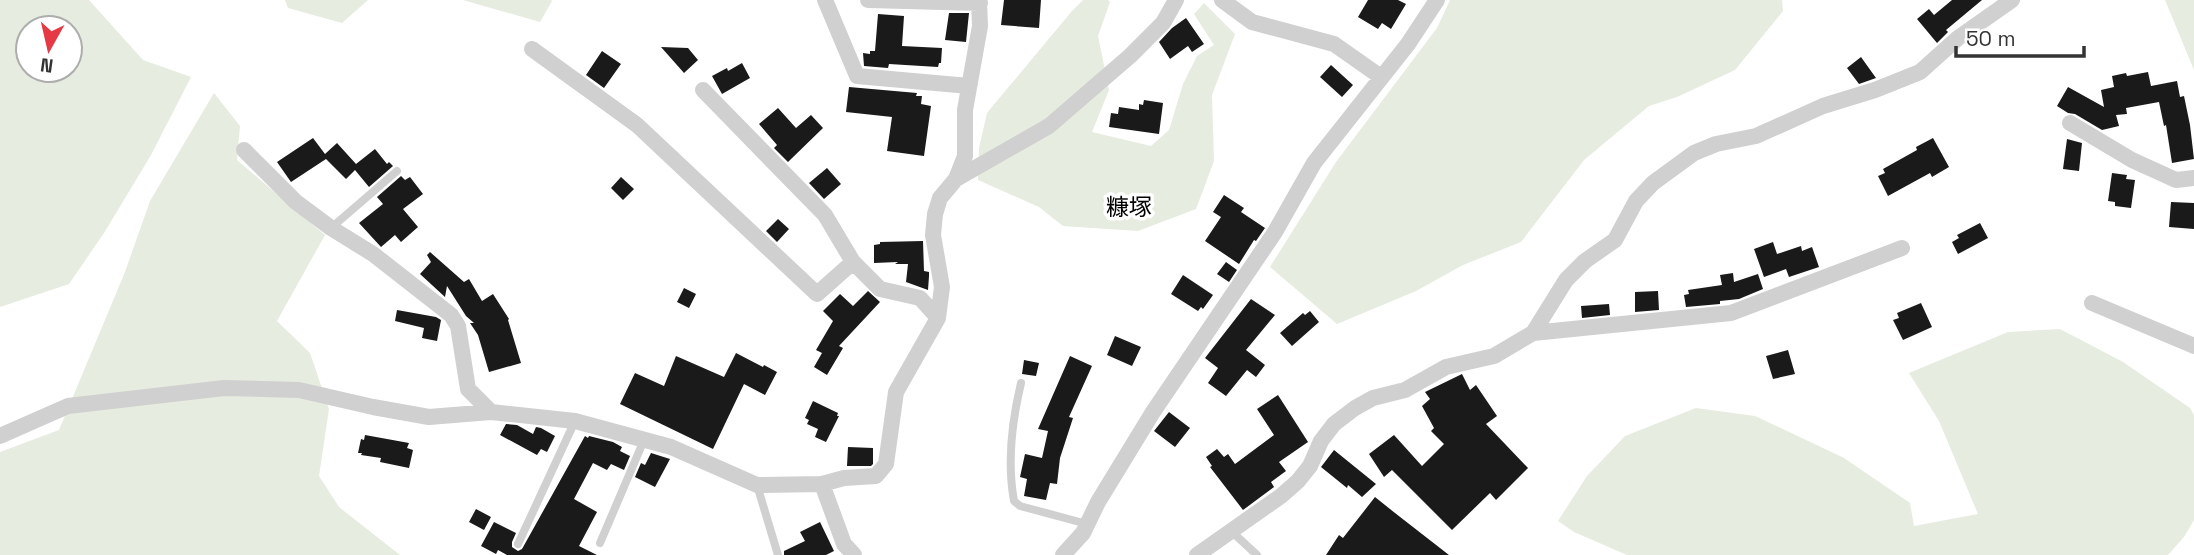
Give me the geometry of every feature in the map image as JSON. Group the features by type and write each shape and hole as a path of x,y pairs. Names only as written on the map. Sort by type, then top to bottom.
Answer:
{"street":[{"path":"825,0 857,76 968,86"},
{"path":"0,436 68,406 224,388 299,390 429,417 491,412 575,421 671,447 757,485 822,484 845,478 876,476 886,464 896,392 938,318 942,287 933,235 934,214 940,198 956,179 965,156 965,110 980,26 979,2 868,0"},
{"path":"956,179 1049,127 1130,56 1163,23 1176,0"},
{"path":"1222,0 1252,22 1334,44 1381,77"},
{"path":"1063,555 1083,533 1098,502 1153,412 1275,232 1314,163 1408,44 1437,0"},
{"path":"1197,555 1298,481 1310,466 1321,441 1334,424 1355,408 1373,398 1405,390 1446,367 1494,356 1533,332 1566,281 1585,261 1615,240 1636,201 1653,183 1694,153 1716,144 1756,136 1823,106 1875,90 1920,72 1958,38 2012,0"},
{"path":"532,48 637,125 817,294 853,262"},
{"path":"703,90 825,215 853,262 880,289 920,298 938,318"},
{"path":"2070,123 2132,160 2176,180 2194,178"},
{"path":"244,150 296,202 373,254 451,314 458,326 468,389 491,412"},
{"path":"1533,332 1731,313 1902,248"},
{"path":"2092,303 2194,346"},
{"path":"822,484 844,544 854,555"}],"lane":[{"path":"331,228 397,171"},
{"path":"1020,383 1013,416 1014,501 1020,506 1087,524"},
{"path":"518,544 575,421"},
{"path":"600,543 644,439"},
{"path":"757,485 778,555"},
{"path":"1231,531 1257,555"}],"shaded area":[{"path":"0,0 89,0 143,60 191,77 151,155 104,233 69,284 0,307"},
{"path":"285,0 368,0 342,23 288,8"},
{"path":"463,0 551,0 552,1 540,22"},
{"path":"1083,0 1110,2 1098,36 1109,90 1092,132 1151,146 1169,130 1183,84 1197,56 1214,45 1194,14 1204,3 1235,34 1212,95 1214,161 1196,209 1138,231 1063,226 1039,207 978,180 979,148 987,113"},
{"path":"1450,0 1782,0 1783,11 1735,70 1677,97 1649,106 1584,160 1521,242 1463,265 1416,291 1337,324 1270,267 1336,162 1437,28"},
{"path":"2165,0 2194,0 2194,70"},
{"path":"214,93 240,126 237,160 325,235 277,321 310,353 329,409 319,476 339,507 400,555 0,555 0,452 59,430 125,272 150,201"},
{"path":"2060,329 2123,362 2190,408 2194,415 2194,520 2184,537 2168,555 1627,555 1574,532 1558,521 1587,476 1625,436 1696,408 1755,416 1844,458 1910,503 1914,526 1978,514 1939,421 1909,373 2008,332"}],"building":[{"path":"1004,0 1041,0 1039,28 1001,25"},
{"path":"1368,0 1398,0 1406,4 1391,29 1382,23 1378,29 1358,17"},
{"path":"1952,0 1982,0 1946,30 1948,32 1937,43 1917,19 1929,9 1934,15"},
{"path":"949,13 969,13 966,42 945,40"},
{"path":"878,14 904,16 902,46 942,48 941,63 938,67 889,64 888,68 864,66 863,53 870,54 870,51 875,51"},
{"path":"1186,18 1204,44 1192,52 1188,46 1170,59 1159,42"},
{"path":"661,47 688,48 698,60 684,73"},
{"path":"602,51 621,64 604,88 586,75"},
{"path":"1861,57 1876,78 1859,84 1847,68"},
{"path":"742,63 750,78 722,94 712,76"},
{"path":"1331,65 1353,85 1342,97 1320,77"},
{"path":"2148,72 2151,86 2177,81 2180,97 2184,96 2194,159 2172,163 2159,102 2126,108 2127,114 2116,115 2119,126 2102,130 2057,106 2068,87 2104,107 2101,90 2114,87 2112,76"},
{"path":"849,87 917,93 916,96 922,96 921,104 931,106 924,156 887,151 892,117 846,112"},
{"path":"1144,100 1163,103 1159,134 1109,127 1111,113 1118,114 1119,107 1139,110 1139,104 1143,105"},
{"path":"778,108 796,128 811,115 823,128 788,162 774,148 777,145 759,124"},
{"path":"313,138 325,154 337,143 356,164 375,149 387,164 389,162 393,166 369,187 355,170 346,179 326,159 291,182 277,162"},
{"path":"1933,138 1949,167 1932,177 1930,173 1888,196 1878,176 1885,173 1883,169"},
{"path":"2067,139 2082,143 2079,171 2063,169"},
{"path":"827,168 841,184 824,199 809,183"},
{"path":"2112,173 2127,175 2126,179 2135,180 2131,208 2115,206 2115,202 2108,201"},
{"path":"401,176 405,180 410,177 423,194 403,209 418,227 401,242 395,235 381,247 359,223 383,204 377,197"},
{"path":"621,177 634,189 623,200 611,188"},
{"path":"1224,195 1244,208 1241,212 1265,228 1239,264 1205,241 1221,217 1213,212"},
{"path":"2171,202 2194,203 2194,229 2169,227"},
{"path":"778,219 789,229 777,242 766,231"},
{"path":"1980,223 1988,238 1958,254 1952,242 1959,238 1957,235"},
{"path":"923,241 924,271 929,272 928,290 906,282 908,264 874,263 874,245 880,242"},
{"path":"1773,242 1777,254 1801,246 1802,251 1812,247 1819,267 1789,277 1786,269 1764,277 1754,249"},
{"path":"430,252 464,282 469,279 482,301 493,294 509,319 521,363 489,372 478,335 470,323 474,323 466,316 447,286 445,297 420,274 431,262 427,255"},
{"path":"1226,262 1237,270 1229,282 1217,274"},
{"path":"1733,273 1734,282 1758,274 1763,289 1739,299 1720,301 1720,304 1686,307 1684,295 1689,294 1688,290 1722,285 1720,275"},
{"path":"1183,275 1213,295 1203,309 1201,307 1198,311 1171,294"},
{"path":"684,288 696,294 689,308 677,302"},
{"path":"868,291 880,302 839,346 843,348 827,375 814,367 822,353 816,350 833,321 823,311 840,294 853,306"},
{"path":"1658,291 1659,310 1635,312 1635,292"},
{"path":"1251,299 1275,315 1246,350 1265,365 1256,377 1247,370 1226,396 1208,383 1218,368 1205,358"},
{"path":"1921,303 1932,327 1903,340 1893,320 1899,318 1897,313"},
{"path":"1609,304 1610,315 1582,318 1581,306"},
{"path":"397,310 441,320 437,341 422,338 424,328 395,321"},
{"path":"1310,311 1319,322 1292,346 1280,333 1303,313 1305,315"},
{"path":"1115,336 1141,347 1132,366 1107,355"},
{"path":"1788,350 1795,374 1773,379 1766,356"},
{"path":"736,353 777,372 765,395 744,384 713,449 620,404 635,373 664,386 676,356 724,377"},
{"path":"1070,356 1092,366 1069,417 1073,418 1060,458 1057,484 1050,483 1046,500 1024,496 1027,479 1020,477 1025,454 1042,458 1048,431 1038,429"},
{"path":"1024,360 1039,363 1036,376 1022,374"},
{"path":"1462,374 1470,390 1476,385 1497,416 1486,424 1528,468 1496,500 1490,493 1452,530 1392,470 1384,477 1369,454 1394,435 1422,466 1444,444 1431,431 1434,428 1422,406 1430,399 1425,392"},
{"path":"1278,395 1308,442 1279,462 1286,471 1271,482 1274,487 1243,510 1210,467 1212,466 1206,457 1217,449 1224,457 1228,454 1235,464 1274,435 1257,409"},
{"path":"813,401 839,416 826,442 815,437 818,429 807,424 809,420 805,418"},
{"path":"1169,412 1190,428 1175,447 1154,431"},
{"path":"506,424 517,425 533,434 536,427 541,428 555,436 547,452 541,449 537,455 500,435"},
{"path":"365,435 409,443 407,448 413,450 409,468 380,462 381,458 358,453 361,439 364,440"},
{"path":"585,436 613,442 622,447 620,451 630,456 624,470 611,464 607,470 593,463 574,499 597,512 579,546 597,555 507,555 498,550 496,554 481,546 494,522 516,533 512,547 518,551 522,549"},
{"path":"848,447 873,448 873,464 847,466"},
{"path":"1334,450 1376,484 1362,497 1321,467"},
{"path":"651,453 670,459 655,487 635,477 641,463 645,465"},
{"path":"1375,497 1449,555 1326,555 1339,535 1343,538"},
{"path":"476,509 491,517 484,530 469,522"},
{"path":"820,522 834,551 826,555 784,555 784,551 805,541 800,532"}],"district":[{"name":"糠塚","path":"1129,207"}]}
